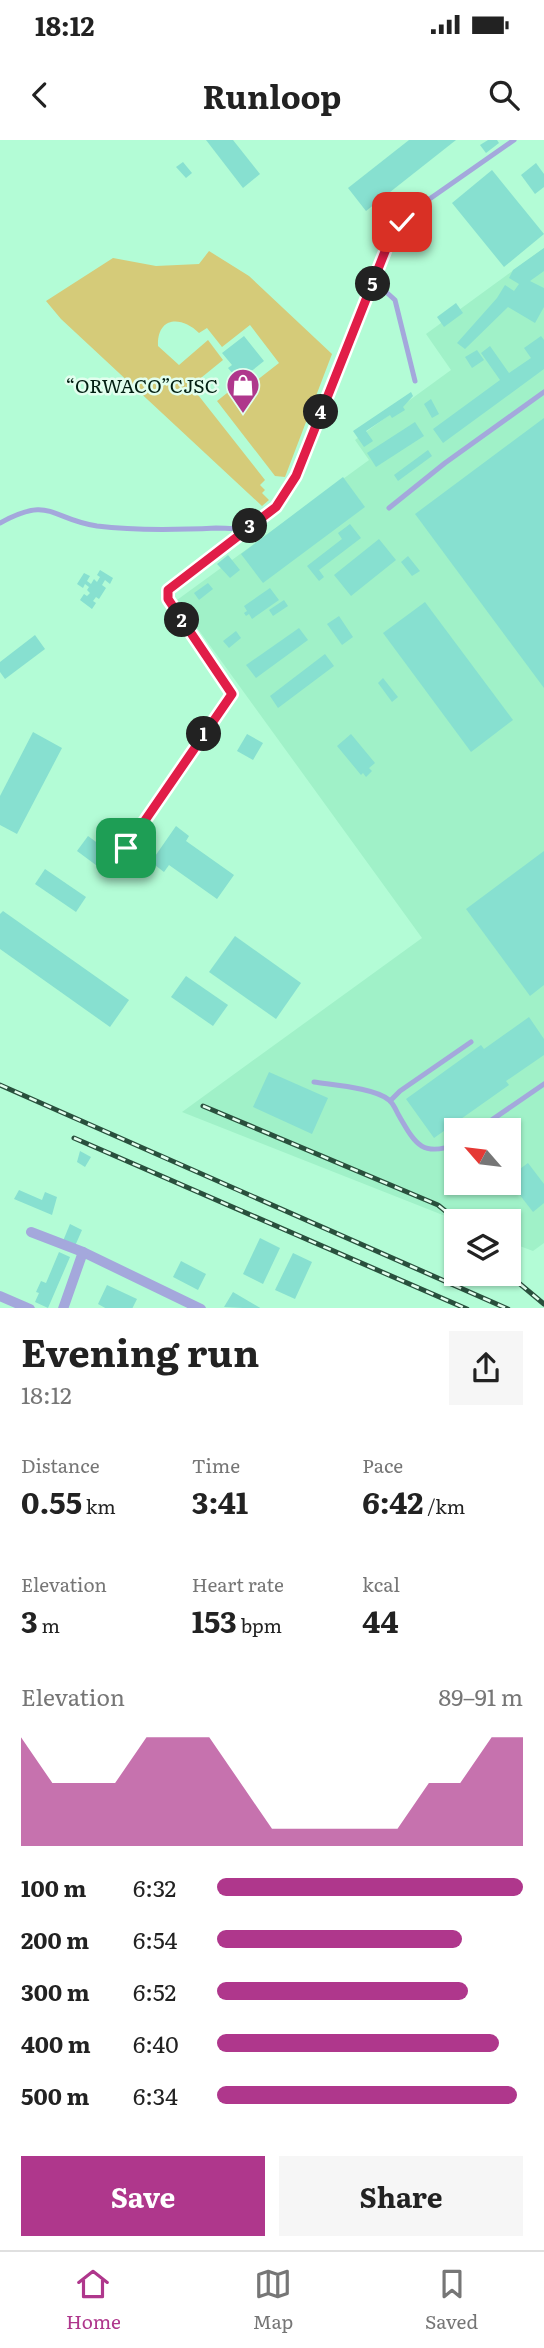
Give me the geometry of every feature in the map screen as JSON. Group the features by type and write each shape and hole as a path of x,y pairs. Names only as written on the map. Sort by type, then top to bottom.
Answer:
{"street":[{"path":"31,1232 83,1252 201,1308"},
{"path":"63,1308 83,1252"},
{"path":"0,1296 30,1308"}],"lane":[{"path":"126,848 232,694 168,599 168,590 276,507 296,476 390,241 408,214 514,140"},
{"path":"374,281 395,300 415,381"},
{"path":"389,508 445,463 544,392"},
{"path":"0,523 27,511 46,509 95,526 147,530 248,527"},
{"path":"390,1101 400,1091 471,1042"},
{"path":"314,1082 377,1094 390,1101 413,1139 425,1149 444,1149"},
{"path":"494,1118 544,1084"}],"shaded area":[{"path":"544,248 544,1243 533,1251 521,1246 521,1209 444,1209 444,1215 182,1112 422,938 177,600 369,460 355,440 451,370 426,334"},
{"path":"209,251 249,276 332,354 285,477 275,476 217,401 241,382 247,388 279,363 250,325 222,347 207,328 199,333 185,324 172,322 162,329 158,346 179,365 208,340 223,360 191,386 265,480 260,485 265,490 262,493 269,500 262,506 61,319 46,301 113,258 156,266 199,264"}],"building":[{"path":"206,140 233,140 260,174 243,188"},
{"path":"409,140 456,140 366,211 348,188"},
{"path":"488,140 497,140 499,143 486,153 480,145"},
{"path":"183,162 192,173 186,178 176,167"},
{"path":"536,163 544,174 544,187 535,194 521,175"},
{"path":"492,170 544,234 504,267 452,203"},
{"path":"544,248 544,271 530,281 544,288 544,307 535,323 508,307 465,349 457,343 497,298 505,285 514,291 519,284 509,278 513,270"},
{"path":"456,303 463,313 444,327 437,317"},
{"path":"244,336 264,361 243,378 238,372 234,375 228,368 232,365 222,353"},
{"path":"541,336 544,340 544,369 443,443 433,429 500,380 481,353 490,346 509,373 531,358 524,348"},
{"path":"477,350 484,360 472,368 465,357"},
{"path":"411,392 413,396 403,407 405,410 392,418 390,415 366,431 373,441 364,447 353,431"},
{"path":"431,399 439,414 432,418 424,404"},
{"path":"544,418 544,688 415,514"},
{"path":"415,422 424,436 376,467 367,453"},
{"path":"428,450 432,456 398,481 394,475"},
{"path":"343,477 365,507 263,583 241,554"},
{"path":"350,524 361,538 319,570 324,577 319,581 307,566 342,539 338,533"},
{"path":"379,539 396,560 351,596 334,575"},
{"path":"228,555 240,570 230,578 217,564"},
{"path":"408,556 420,571 412,576 401,562"},
{"path":"100,570 113,578 110,584 105,580 102,585 106,588 99,599 96,597 93,601 96,603 92,609 80,600 84,594 87,596 90,593 87,590 89,587 85,584 83,588 77,584 84,573 90,576 87,581 91,584 94,579 97,582"},
{"path":"208,583 213,589 199,600 194,593"},
{"path":"270,588 279,600 252,619 249,614 246,616 244,606"},
{"path":"284,600 288,606 273,616 269,610"},
{"path":"425,602 513,720 471,752 383,633"},
{"path":"339,616 353,637 342,645 327,624"},
{"path":"299,628 308,640 256,678 246,665"},
{"path":"236,631 241,638 229,648 223,641"},
{"path":"35,635 45,649 5,679 0,672 0,662"},
{"path":"325,654 334,666 278,708 270,696"},
{"path":"383,678 398,697 392,702 378,683"},
{"path":"33,732 62,748 17,834 0,825 0,796"},
{"path":"247,734 263,743 253,760 237,751"},
{"path":"351,734 375,763 369,768 372,771 366,777 363,773 361,775 337,746"},
{"path":"176,826 189,836 186,841 234,875 217,899 169,865 164,872 151,862"},
{"path":"88,836 119,859 108,874 77,851"},
{"path":"544,851 544,985 530,996 466,909"},
{"path":"45,869 86,897 76,912 35,884"},
{"path":"3,911 129,1000 110,1027 0,949 0,914"},
{"path":"235,936 301,983 276,1019 209,972"},
{"path":"186,976 228,1005 213,1026 171,997"},
{"path":"529,1017 544,1039 544,1055 506,1081 509,1085 462,1118 444,1118 444,1131 434,1138 406,1099 481,1045 484,1049"},
{"path":"269,1072 328,1098 312,1134 253,1107"},
{"path":"80,1151 91,1157 85,1167 77,1162"},
{"path":"528,1163 544,1184 544,1203 533,1212 520,1195 522,1195 522,1167"},
{"path":"19,1190 42,1200 45,1192 57,1197 52,1215 14,1199"},
{"path":"70,1224 82,1230 75,1246 63,1241"},
{"path":"260,1238 280,1248 263,1284 243,1274"},
{"path":"59,1252 70,1257 48,1308 35,1302 39,1293 36,1292 41,1281 46,1283"},
{"path":"293,1253 312,1262 295,1299 275,1290"},
{"path":"181,1261 206,1274 198,1290 173,1277"},
{"path":"107,1285 137,1299 132,1308 105,1308 98,1304"},
{"path":"233,1292 260,1308 243,1308 224,1307"}],"railway":[{"path":"0,1085 506,1308"},
{"path":"203,1106 444,1210"},
{"path":"74,1138 465,1308"},
{"path":"521,1285 544,1304"}],"place":[{"name":"“ORWACO”CJSC","path":"243,415"}],"route":[{"path":"126,848 232,694 168,599 168,590 276,507 285,495 296,476 386,249 402,222"}]}
